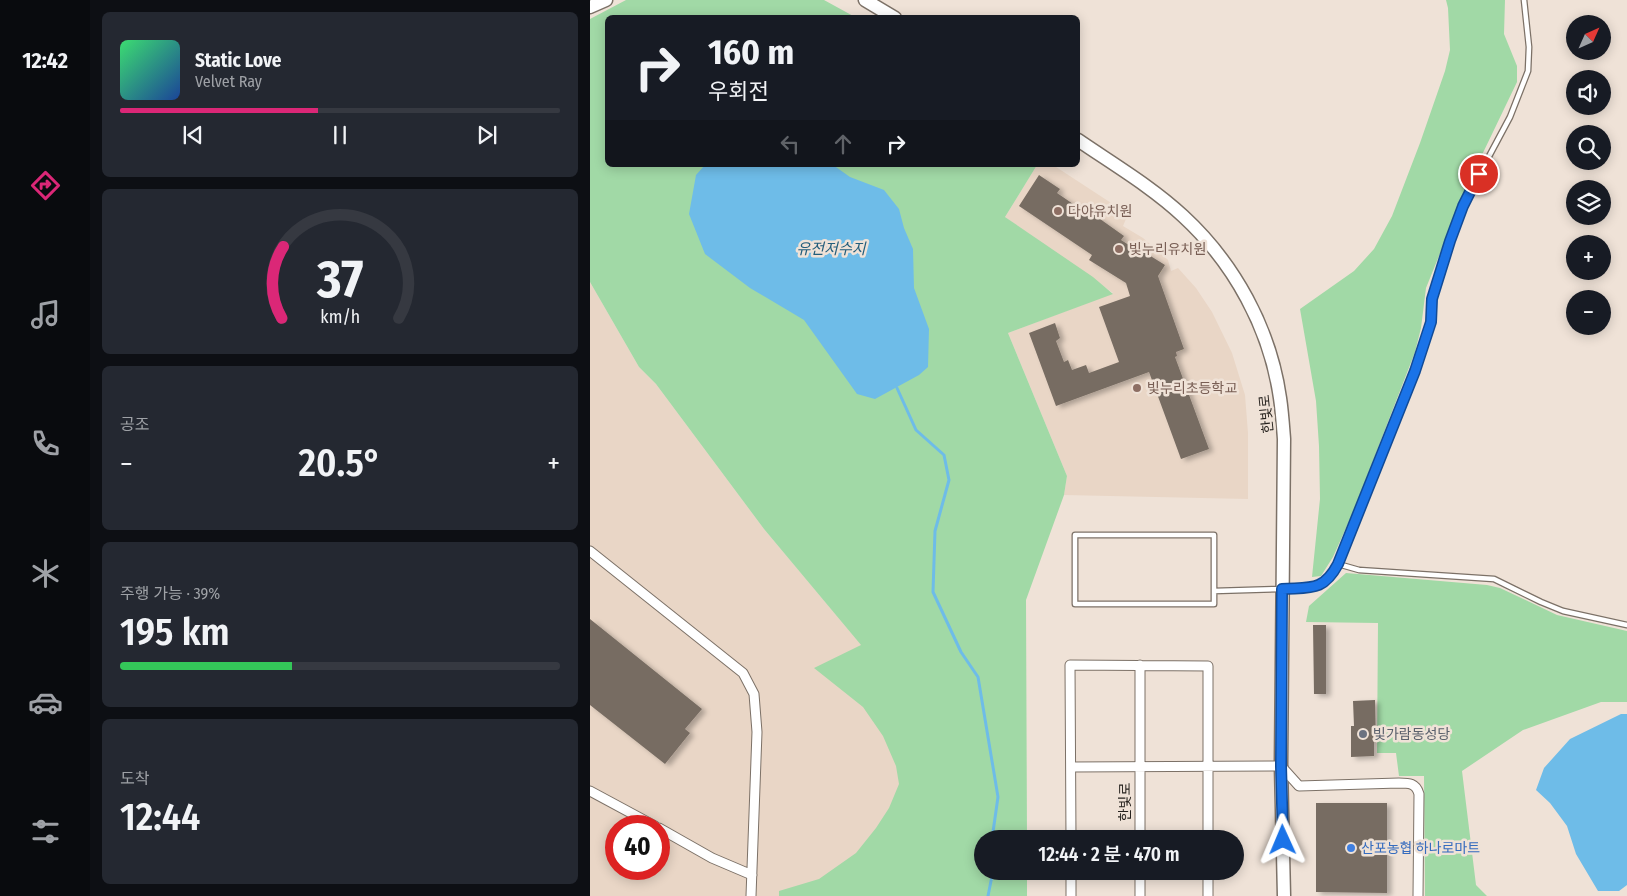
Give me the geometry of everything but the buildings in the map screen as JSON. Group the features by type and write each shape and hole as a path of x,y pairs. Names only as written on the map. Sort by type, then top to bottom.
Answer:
{"street":[{"path":"590,7 606,0"},
{"path":"865,0 890,15"},
{"name":"한빛로","path":"1080,141 1138,181 1183,216 1208,242 1225,264 1252,307 1269,355 1280,397 1284,465 1281,766 1284,896"},
{"path":"590,551 743,673 754,694 757,732 751,896"},
{"path":"1070,830 1070,665 1140,665 1208,666 1208,830"},
{"name":"한빛로","path":"1140,665 1140,830"},
{"path":"1281,766 1299,786 1399,783 1415,785 1419,794 1418,896"},
{"name":"한빛로","path":"1070,767 1281,766"},
{"path":"590,791 635,815"},
{"path":"670,834 712,858 752,875"},
{"path":"1071,880 1071,896"},
{"path":"1140,880 1140,896"},
{"path":"1208,880 1208,896"}],"lane":[{"path":"1214,590 1282,589 1320,585 1332,576 1415,371 1431,322 1432,299 1463,206 1510,117 1528,71 1529,47 1524,0"},
{"path":"1075,535 1214,535 1214,590 1214,604 1075,604 1075,535"},
{"path":"1338,564 1359,570 1494,579 1562,611 1627,625"}],"shaded area":[{"name":"빛누리초등학교","path":"1036,167 1056,167 1128,214 1123,226 1143,238 1168,260 1171,271 1178,268 1196,288 1212,312 1232,353 1245,395 1248,433 1248,499 1064,495 1067,476 1008,333 1113,293 1005,217"},
{"path":"590,282 639,367 656,384 764,529 929,726 950,896 590,896"}],"green space":[{"path":"626,0 824,0 851,15 605,15 605,167 1036,167 1005,217 1093,277 1113,294 1008,333 1067,476 1064,495 1026,600 1027,830 974,830 974,880 1027,880 1027,896 779,896 779,891 819,879 856,853 889,808 899,784 896,766 883,736 863,707 814,668 861,645 764,529 656,384 639,367 590,282 590,19"},
{"path":"1446,0 1505,0 1504,34 1517,66 1517,82 1468,184 1426,288 1421,328 1415,352 1354,510 1333,557 1321,576 1312,577 1320,499 1319,446 1316,401 1300,309 1354,271 1374,249 1392,216 1445,71 1450,50"},
{"path":"1346,573 1487,585 1500,588 1557,615 1627,631 1627,702 1601,702 1523,730 1462,771 1476,885 1487,896 1425,896 1424,776 1399,776 1396,753 1377,753 1378,623 1306,622 1309,606"}],"water":[{"name":"유전저수지","path":"703,167 836,167 850,177 884,190 899,209 904,228 913,249 914,288 929,329 928,367 919,375 875,399 857,394 804,320 750,288 705,254 689,214 696,175"},
{"path":"1621,714 1627,714 1627,885 1619,891 1598,891 1576,854 1567,826 1550,803 1536,790 1544,768 1570,739"}],"waterway":[{"path":"897,388 916,430 944,455 949,480 935,531 933,592 961,652 978,677 998,797 993,830"},
{"path":"988,896 991,880"}],"place":[{"name":"다야유치원","path":"1058,211"},
{"name":"빛누리유치원","path":"1119,249"},
{"name":"빛누리초등학교","path":"1137,388"},
{"name":"빛가람동성당","path":"1363,734"},
{"name":"산포농협 하나로마트","path":"1351,848"}],"route":[{"path":"1283,840 1281,766 1282,589 1320,585 1332,576 1338,564 1415,371 1431,322 1432,299 1450,241 1463,206 1479,174"}]}
